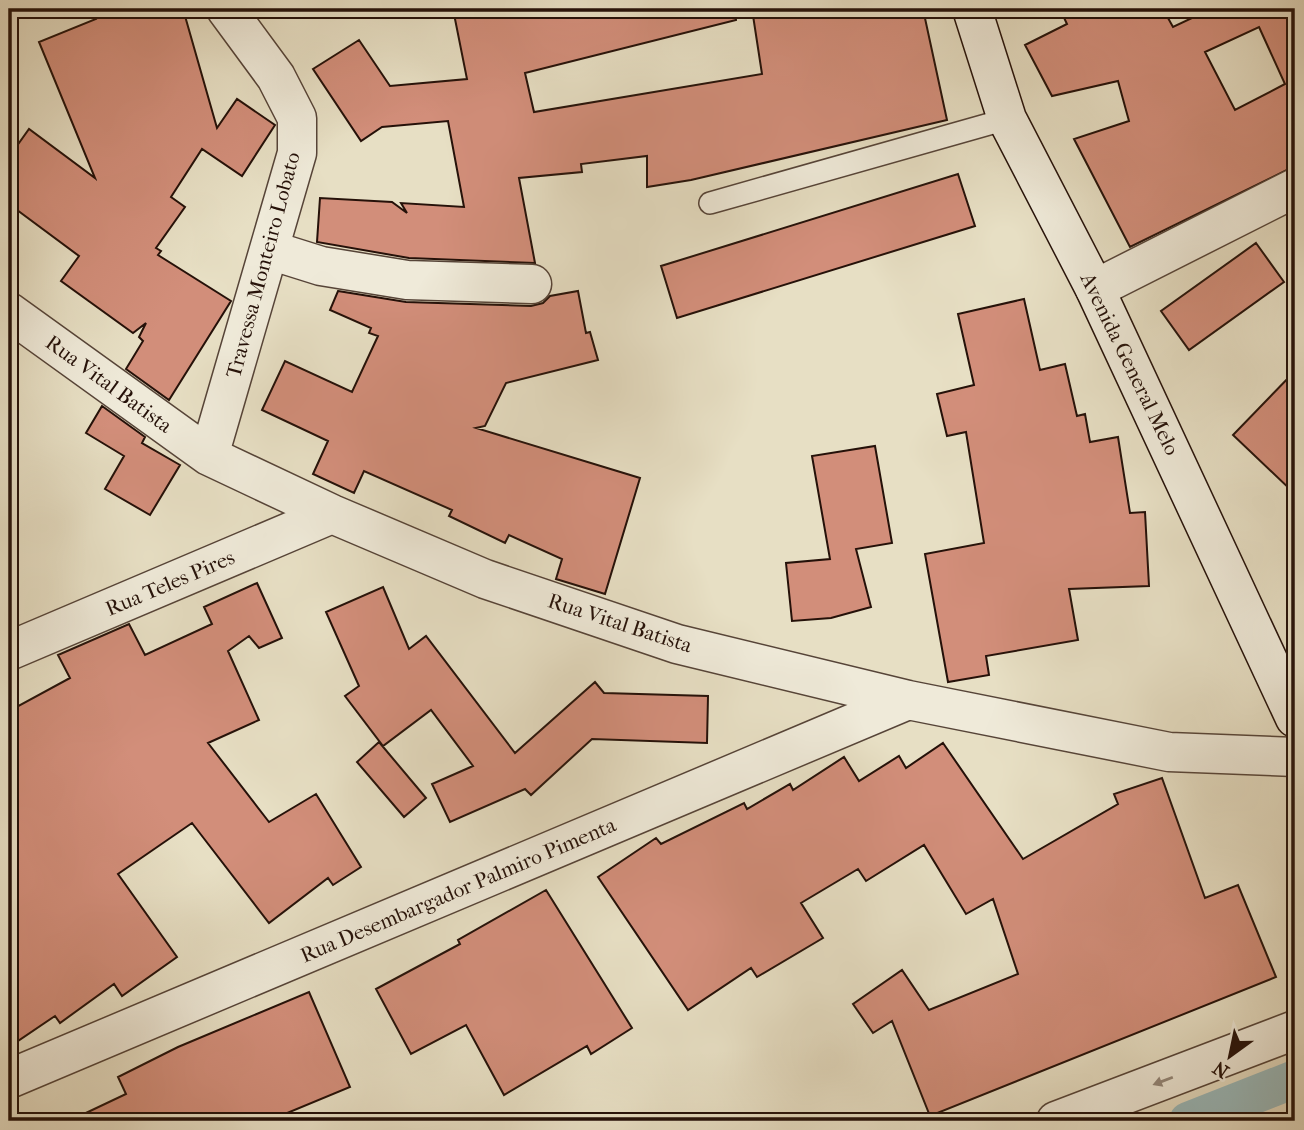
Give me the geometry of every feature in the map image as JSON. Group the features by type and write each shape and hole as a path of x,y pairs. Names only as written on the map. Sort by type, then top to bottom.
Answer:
{"street":[{"name":"Travessa Monteiro Lobato","path":"209,456 297,153 297,118 276,77 226,9"},
{"name":"Avenida General Melo","path":"972,9 1007,119 1095,289 1291,693"},
{"path":"1095,289 1295,188"},
{"path":"270,250 321,265 407,280 532,284"},
{"name":"Rua Vital Batista","path":"9,312 209,456 332,514 485,579 677,644 908,700 1169,752 1295,757"},
{"name":"Rua Teles Pires","path":"9,651 332,514"},
{"name":"Rua Desembargador Palmiro Pimenta","path":"9,1079 908,700"},
{"path":"1056,1121 1295,1030"}],"lane":[{"path":"710,202 1007,119"}],"building":[{"path":"93,9 183,9 217,128 237,99 275,125 242,176 202,149 171,197 185,207 156,248 161,251 158,255 231,301 169,400 126,369 143,341 139,337 146,323 133,333 61,281 79,256 9,204 9,157 29,129 95,178 39,42 96,19"},
{"path":"453,9 566,9 567,18 650,9 735,9 736,20 525,73 534,112 762,74 752,9 923,9 947,120 691,180 647,187 647,156 581,164 582,172 519,178 535,263 409,258 317,242 320,198 392,202 407,213 401,203 464,207 448,121 382,127 361,141 313,69 359,40 390,86 467,79"},
{"path":"1060,9 1163,9 1173,27 1211,9 1295,9 1295,166 1130,247 1074,139 1129,121 1118,81 1052,96 1025,45 1067,24","holes":["1259,27 1285,84 1235,110 1205,52"]},
{"path":"958,174 975,226 677,318 661,266"},
{"path":"1256,243 1284,282 1189,350 1161,311"},
{"path":"338,291 406,302 531,306 543,303 550,296 578,291 586,333 590,332 598,360 506,383 485,426 476,428 640,478 605,594 556,579 562,559 509,535 505,543 449,516 452,510 364,471 354,493 313,474 328,441 262,410 285,361 352,392 378,336 369,333 371,328 330,310"},
{"path":"1024,299 1040,370 1065,364 1077,416 1085,414 1090,442 1118,437 1130,513 1145,512 1149,586 1069,589 1078,640 986,656 989,675 948,682 925,554 984,543 966,432 947,436 937,394 974,385 958,314"},
{"path":"1295,371 1295,494 1233,435"},
{"path":"102,406 145,437 142,443 180,465 150,515 105,489 124,456 86,433"},
{"path":"875,446 892,543 856,549 871,607 831,618 792,621 786,563 830,559 812,456"},
{"path":"257,583 282,638 259,648 249,636 228,651 259,720 208,743 269,822 316,794 361,867 333,885 328,878 269,923 192,823 118,874 177,957 122,996 114,984 60,1023 55,1016 9,1047 9,711 70,678 58,655 129,624 145,655 212,624 204,607"},
{"path":"383,587 409,649 426,636 515,753 595,682 604,693 708,696 707,743 592,739 531,795 525,789 450,822 432,784 473,766 431,710 383,746 345,696 359,686 326,612"},
{"path":"379,742 426,798 404,817 357,762"},
{"path":"943,743 1023,859 1118,804 1114,794 1162,778 1205,898 1238,885 1276,977 930,1116 892,1021 873,1033 853,1004 902,970 929,1010 1018,974 993,899 966,914 924,845 866,881 858,869 801,903 823,938 757,977 751,968 688,1010 598,877 656,838 661,844 744,803 747,809 790,784 793,790 844,757 859,781 899,756 906,768"},
{"path":"546,890 632,1028 591,1054 587,1046 504,1095 466,1025 411,1054 376,989 460,944 458,940"},
{"path":"309,992 350,1087 268,1121 69,1121 126,1094 118,1077 178,1047"}],"waterway":[{"path":"1188,1121 1295,1079"}]}
